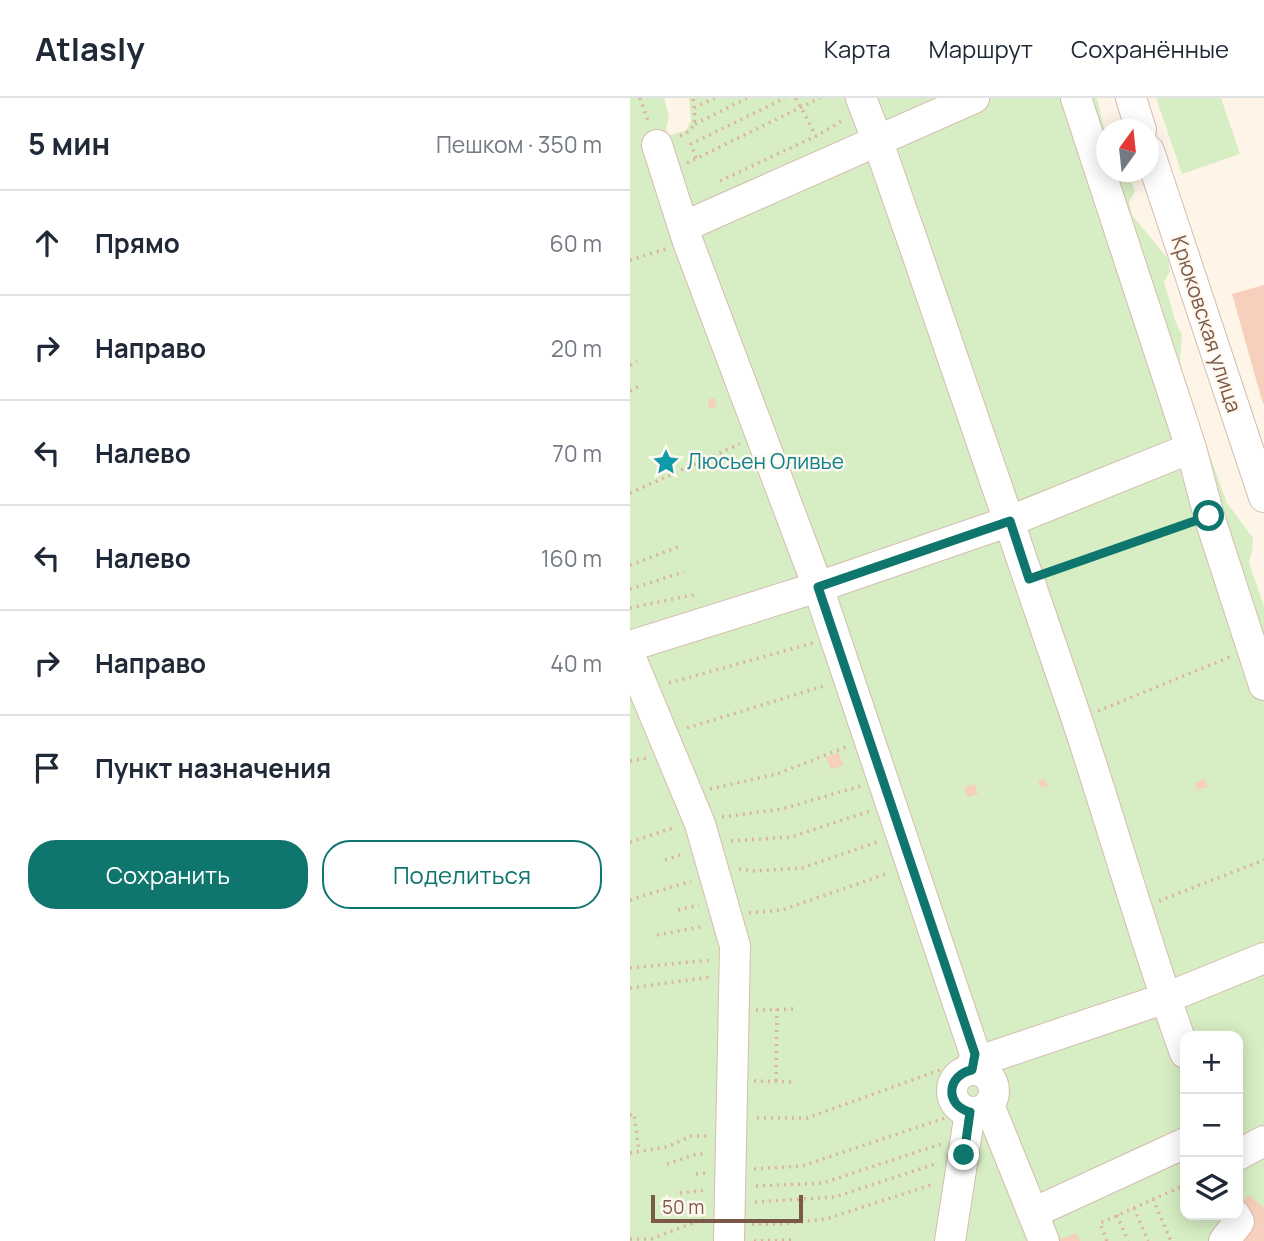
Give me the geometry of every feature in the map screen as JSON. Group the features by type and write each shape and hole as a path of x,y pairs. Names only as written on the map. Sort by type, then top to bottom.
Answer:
{"street":[{"path":"686,235 974,98"},
{"path":"1076,98 1191,448 1209,516 1264,685"},
{"path":"1131,98 1138,119"},
{"path":"863,103 1010,521 1180,1039"},
{"path":"662,159 686,235 818,587 912,864 975,1054 970,1075"},
{"name":"Крюковская улица","path":"1159,182 1264,497"},
{"path":"630,646 818,587 1010,521 1191,448"},
{"path":"630,656 701,832 734,946 731,1189"},
{"path":"1044,1241 1033,1213 969,1132 952,1092 991,1057 1166,998 1264,958"},
{"path":"950,1241 969,1132 993,1098 994,1090 990,1078 970,1075"},
{"path":"1243,1152 1264,1140"},
{"path":"1033,1213 1180,1145"},
{"path":"1224,1241 1238,1220"}],"path":[{"path":"693,98 695,124"},
{"path":"694,108 715,98"},
{"path":"662,159 695,124 747,98"},
{"path":"696,158 691,144 785,98"},
{"path":"662,159 696,158 821,98"},
{"path":"711,186 816,136 863,103"},
{"path":"630,260 686,235"},
{"path":"630,365 637,361"},
{"path":"630,391 639,386"},
{"path":"630,494 722,451 762,436"},
{"path":"1029,579 1209,516"},
{"path":"630,565 678,547"},
{"path":"630,589 684,572"},
{"path":"630,608 697,594"},
{"path":"643,690 835,636"},
{"path":"1077,720 1251,648"},
{"path":"662,734 849,679"},
{"path":"665,860 776,774 869,738"},
{"path":"630,900 701,832 729,816 887,792"},
{"path":"630,842 701,832 738,840 791,836 887,792"},
{"path":"701,832 736,868 754,871 802,868 901,833"},
{"path":"1137,909 1264,860"},
{"path":"657,935 744,914 782,910 912,864"},
{"path":"630,968 734,966"},
{"path":"630,988 734,966"},
{"path":"776,1082 777,1009"},
{"path":"733,1010 794,1009"},
{"path":"630,1240 651,1239 731,1189 807,1118 940,1070 970,1075"},
{"path":"731,1081 795,1082"},
{"path":"630,1115 634,1114 639,1151"},
{"path":"731,1189 802,1166 969,1132"},
{"path":"680,1193 823,1183 969,1132"},
{"path":"630,1153 667,1147 691,1136 731,1189 835,1197 969,1132"},
{"path":"696,1174 731,1189 782,1224 826,1219 969,1132"},
{"path":"667,1164 697,1154 731,1189 790,1240"},
{"path":"1107,1241 1100,1223 1180,1187"},
{"path":"1153,1199 1171,1241"},
{"path":"1134,1208 1148,1241"},
{"path":"1117,1215 1128,1241"}],"green space":[{"path":"630,98 664,98 669,116 666,129 668,136 686,130 691,121 689,98 1097,98 1102,119 1096,119 1096,182 1131,182 1135,191 1129,202 1132,215 1168,259 1170,271 1164,282 1182,335 1180,361 1185,383 1227,503 1253,538 1249,563 1264,606 1264,1241 630,1241"},
{"path":"1156,98 1221,98 1240,154 1182,174"}],"building":[{"path":"1264,285 1264,403 1263,404 1232,294"},
{"path":"715,398 717,407 709,408 708,399"},
{"path":"839,753 843,765 831,770 826,757"},
{"path":"1045,779 1048,786 1041,788 1038,781"},
{"path":"1205,779 1208,787 1197,790 1195,783"},
{"path":"975,784 978,794 968,797 964,788"},
{"path":"1249,1195 1264,1208 1264,1241 1233,1241 1236,1220 1243,1220 1243,1202"},
{"path":"1076,1233 1080,1241 1055,1241"}],"place":[{"name":"Люсьен Оливье","path":"666,462"}],"route":[{"path":"964,1155 970,1112 956,1104 952,1088 960,1074 972,1070 975,1054 818,587 1010,521 1029,579 1209,516"}]}
